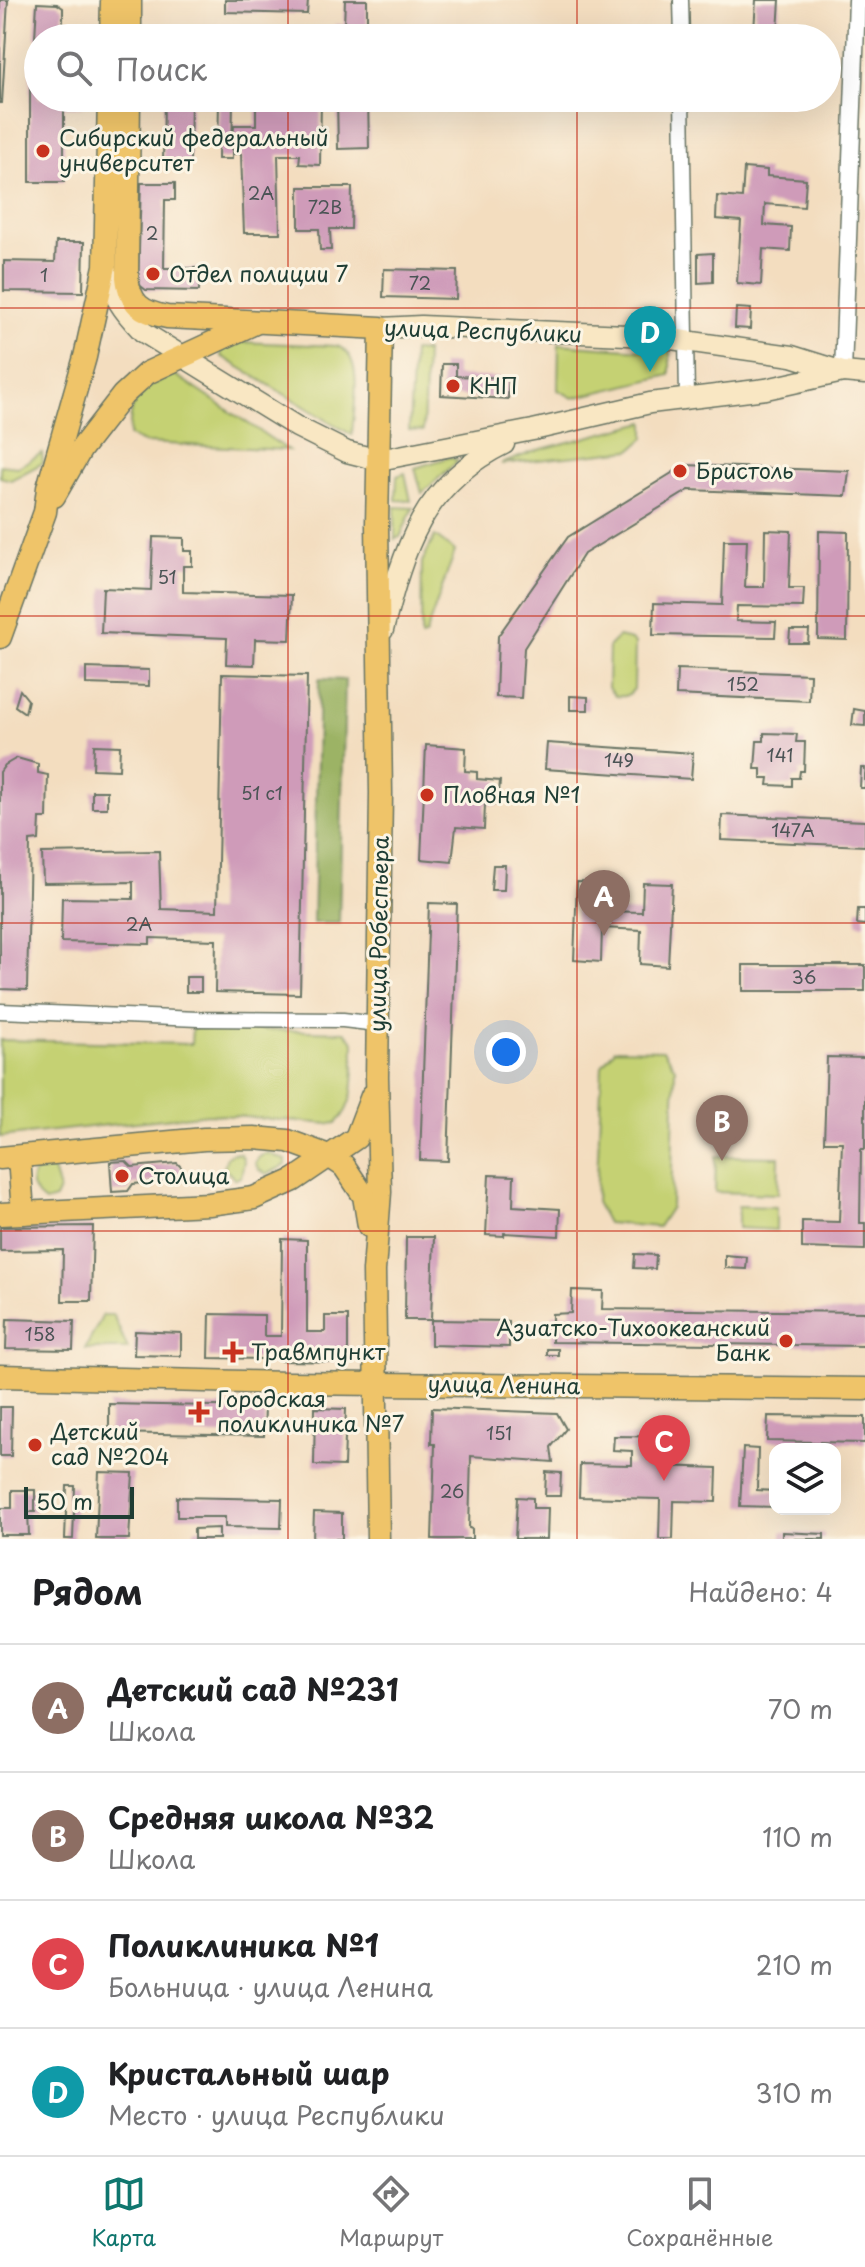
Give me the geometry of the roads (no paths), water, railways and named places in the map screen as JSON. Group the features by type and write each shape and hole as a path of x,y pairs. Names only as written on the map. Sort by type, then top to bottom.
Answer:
{"main road":[{"path":"111,24 112,0"},
{"path":"130,0 130,24"},
{"path":"45,512 48,488 85,357 105,266 109,112"},
{"name":"улица Республики","path":"129,112 127,277 132,301 149,313 167,317 381,328 421,326 650,336 792,356 843,372 865,374"},
{"path":"105,266 113,295 143,332 307,432 347,452 379,460"},
{"path":"0,637 45,512 81,449 123,395 147,373 256,322"},
{"name":"улица Робеспьера","path":"378,1539 374,1271 380,1192 377,1024 381,793 378,648 381,328"},
{"name":"улица Республики","path":"379,460 650,403 766,389 843,372"},
{"path":"378,648 398,574 426,508 438,493 483,454 533,430"},
{"path":"374,1271 364,1196 344,1166 329,1156 288,1141 204,1139 10,1158 11,1214 209,1204 254,1198 294,1180 329,1156 356,1138 367,1114 377,1077"},
{"name":"улица Ленина","path":"0,1376 865,1389"}],"street":[{"path":"681,0 682,24"},
{"path":"843,372 857,0"},
{"path":"682,112 687,397"},
{"path":"0,1011 198,1019 343,1020 377,1024"}],"place":[{"name":"Сибирский федеральный университет","path":"43,151"},
{"name":"Отдел полиции 7","path":"153,274"},
{"name":"Кристальный шар","path":"650,372"},
{"name":"КНП","path":"453,386"},
{"name":"Бристоль","path":"680,471"},
{"name":"Пловная №1","path":"427,795"},
{"name":"Детский сад №231","path":"604,936"},
{"name":"Средняя школа №32","path":"722,1161"},
{"name":"Столица","path":"122,1176"},
{"name":"Азиатско-Тихоокеанский Банк","path":"786,1341"},
{"name":"Травмпункт","path":"233,1352"},
{"name":"Городская поликлиника №7","path":"199,1412"},
{"name":"Детский сад №204","path":"35,1445"},
{"name":"Поликлиника №1","path":"664,1481"}]}
